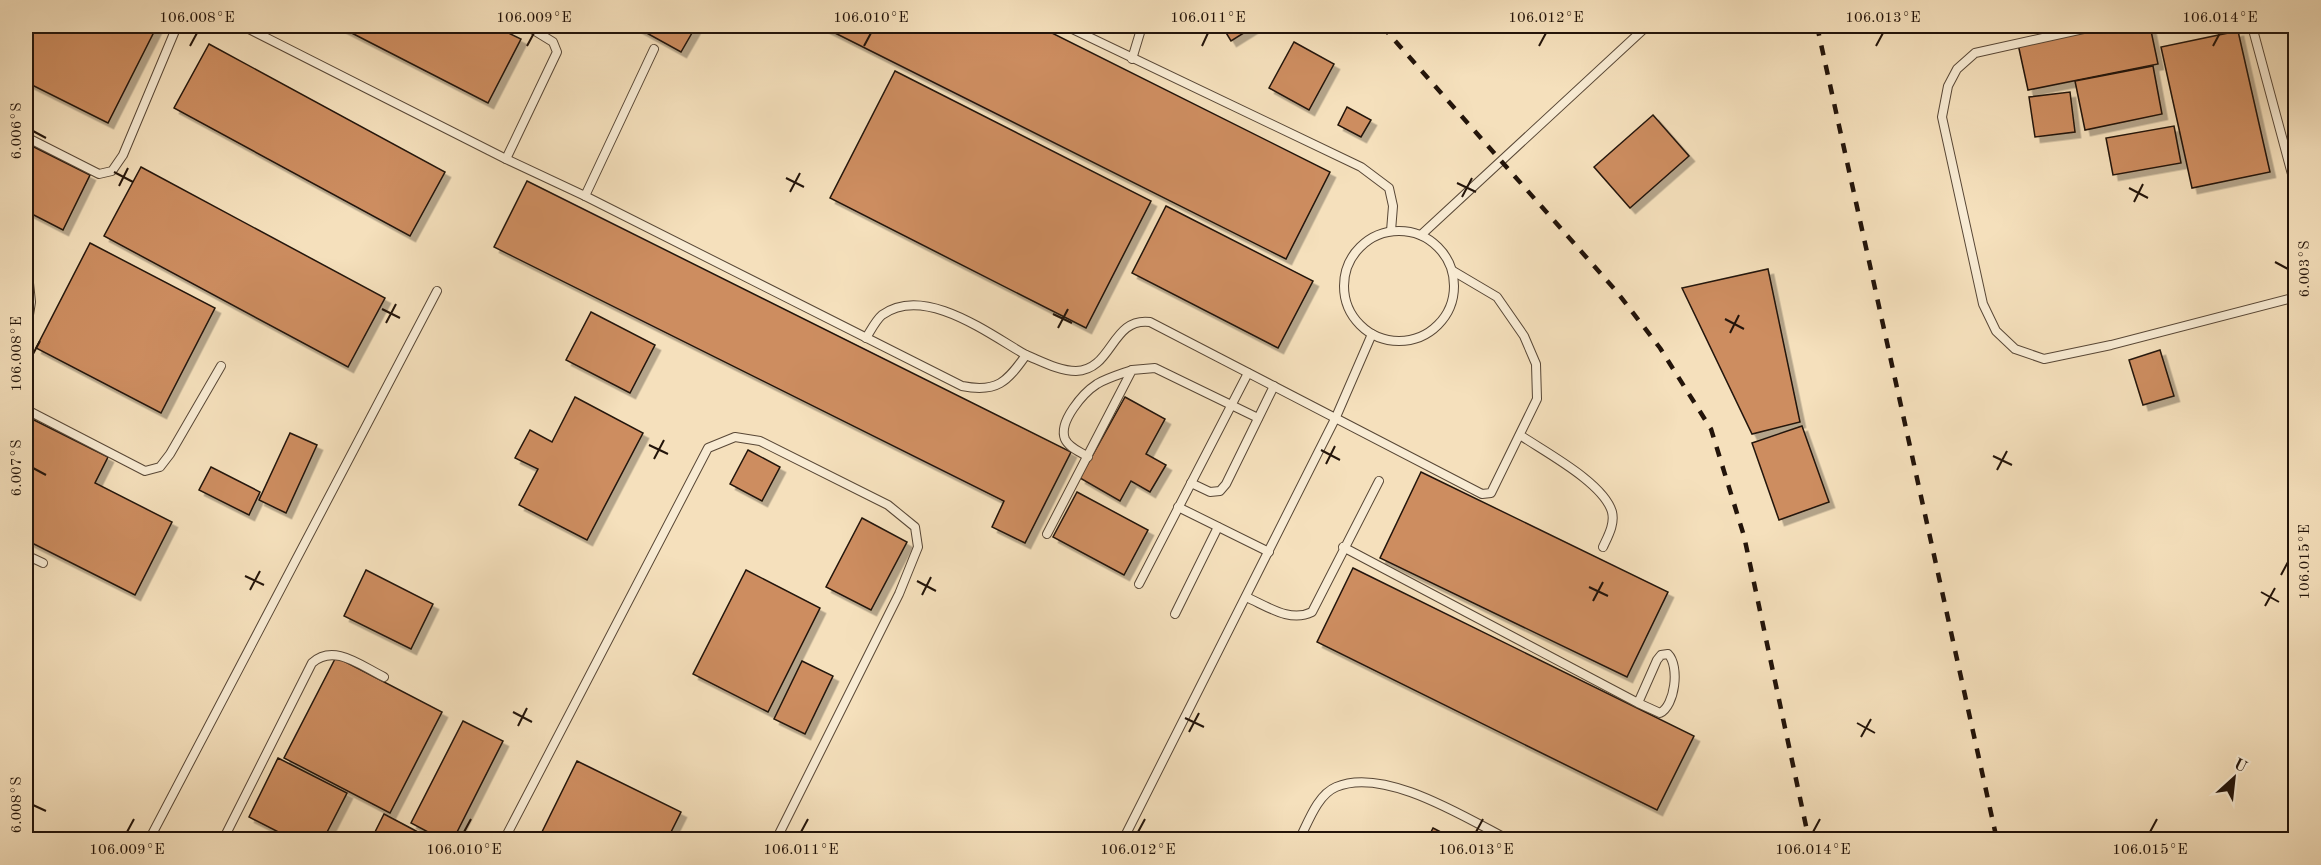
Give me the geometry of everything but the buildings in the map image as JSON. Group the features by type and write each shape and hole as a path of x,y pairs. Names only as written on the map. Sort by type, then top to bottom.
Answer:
{"lane":[{"path":"26,137 99,174 112,171 123,155 177,26"},
{"path":"243,26 962,386 981,390 993,388 1012,375 1026,355"},
{"path":"506,159 557,52 553,42 527,26"},
{"path":"1066,26 1361,168 1389,188 1393,206 1390,231"},
{"path":"1132,59 1142,26"},
{"path":"1421,235 1647,26"},
{"path":"2097,26 1975,52 1957,69 1948,86 1942,117 1983,304 1996,331 2015,348 2044,359 2112,345 2295,297"},
{"path":"2252,26 2295,189"},
{"path":"585,196 654,49"},
{"path":"1390,231 1421,235 1437,246 1453,272 1455,290 1450,308 1441,323 1426,335 1408,340 1390,340 1372,334 1359,324 1349,310 1344,293 1344,276 1350,260 1360,246 1390,231"},
{"path":"866,338 880,316 894,308 920,303 939,308 1026,355 1053,366 1077,371 1094,364 1108,351 1128,324 1139,321 1156,325 1482,494 1491,493 1497,487 1537,399 1536,364 1524,336 1497,297 1453,272"},
{"path":"26,280 29,283 31,302 26,334"},
{"path":"149,840 437,291"},
{"path":"1123,840 1336,417 1372,334"},
{"path":"26,407 29,411 146,471 160,467 171,454 221,366"},
{"path":"1088,456 1070,446 1064,438 1065,429 1076,402 1098,383 1132,370 1155,368 1258,418"},
{"path":"1047,534 1132,370"},
{"path":"1138,584 1248,373"},
{"path":"1191,483 1210,492 1220,491 1274,386"},
{"path":"1520,435 1578,474 1608,501 1613,514 1610,533 1603,547"},
{"path":"504,840 708,448 735,437 760,441 888,505 915,527 918,547 899,594 776,840"},
{"path":"1246,597 1284,614 1301,617 1311,612 1378,481"},
{"path":"1178,507 1269,552"},
{"path":"1175,614 1218,527"},
{"path":"1343,547 1638,703 1660,713 1665,711 1676,669 1673,659 1668,654 1661,655 1657,660 1638,703"},
{"path":"26,555 43,563"},
{"path":"224,840 312,663 321,655 332,653 384,678"},
{"path":"1299,840 1323,797 1336,787 1371,782 1410,791 1509,840"}],"railway":[{"path":"1382,26 1617,292 1660,348 1711,429 1744,536 1809,840"},
{"path":"1817,26 1997,840"}]}
